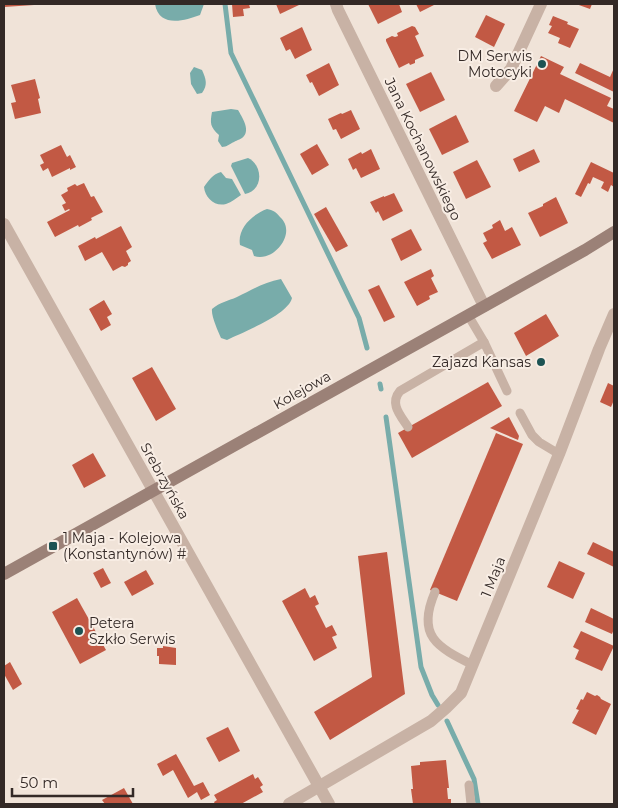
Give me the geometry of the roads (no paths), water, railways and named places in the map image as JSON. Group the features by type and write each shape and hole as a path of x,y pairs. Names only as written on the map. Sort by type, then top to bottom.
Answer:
{"street":[{"name":"Jana Kochanowskiego","path":"336,4 484,306"},
{"path":"496,86 510,69 541,4"},
{"name":"Srebrzyńska","path":"4,224 329,804"},
{"name":"Kolejowa","path":"4,574 614,232"},
{"name":"1 Maja","path":"289,804 431,721 461,693 614,314"}],"lane":[{"path":"468,315 484,342 507,391"},
{"path":"408,427 396,408 395,396 400,391 484,342"},
{"path":"520,413 532,435 539,442 559,454"},
{"path":"435,592 428,613 427,622 430,634 436,643 449,653 473,665"},
{"path":"469,785 471,804"}],"water":[{"path":"155,4 204,4 200,15 173,21 161,17 157,12"},
{"path":"194,67 202,70 205,76 206,85 202,93 197,94 191,84 190,73"},
{"path":"231,109 238,110 245,123 246,133 241,139 222,147 218,141 219,135 211,125 212,112"},
{"path":"248,158 257,166 259,177 256,188 245,194 231,166 232,163"},
{"path":"221,172 226,178 232,179 241,195 222,205 214,203 208,198 204,187 213,176"},
{"path":"267,209 276,213 285,224 285,238 281,245 269,255 254,256 252,250 240,245 241,233 247,222 256,214"},
{"path":"281,279 292,298 282,311 274,317 227,340 221,338 212,309 221,303 264,284"}],"waterway":[{"path":"225,4 231,53 359,318 367,348"},
{"path":"380,384 381,389"},
{"path":"386,417 421,667 438,705"},
{"path":"447,721 474,779 478,804"}],"place":[{"name":"DM Serwis Motocyki","path":"542,64"},
{"name":"Zajazd Kansas","path":"541,362"},
{"name":"1 Maja - Kolejowa (Konstantynów) #","path":"53,546"},
{"name":"Petera Szkło Serwis","path":"79,631"}]}
